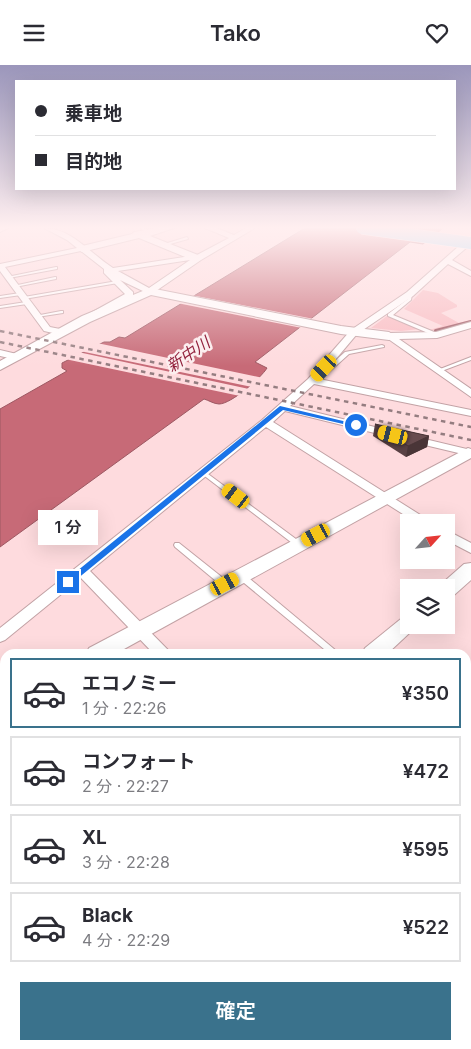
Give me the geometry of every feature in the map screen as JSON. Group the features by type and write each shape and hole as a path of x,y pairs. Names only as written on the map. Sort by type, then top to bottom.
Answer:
{"street":[{"path":"6,274 46,329 62,332"},
{"path":"0,366 130,293 109,274"},
{"path":"117,274 132,283 154,292 354,332 386,341 437,371 471,394"},
{"path":"86,319 154,292 176,274"},
{"path":"0,636 266,422 314,378 354,332 410,294 433,274"},
{"path":"386,341 437,335 471,325"},
{"path":"0,353 18,357"},
{"path":"314,378 471,413"},
{"path":"282,407 469,453"},
{"path":"266,422 413,514"},
{"path":"106,649 469,453"},
{"path":"455,539 471,549"},
{"path":"455,583 471,569"},
{"path":"82,571 159,649"},
{"path":"379,649 400,631"}],"lane":[{"path":"9,277 25,274"},
{"path":"0,307 55,279"},
{"path":"0,297 117,282"},
{"path":"410,294 410,299 390,315 437,335"},
{"path":"37,316 61,312"},
{"path":"314,378 327,371 347,353 386,341"},
{"path":"437,371 471,358"},
{"path":"204,473 298,544"},
{"path":"177,545 233,580 329,649"}],"shaded area":[{"path":"423,290 438,293 457,305 457,307 441,313 459,323 471,320 471,322 439,331 429,330 443,326 404,309"},
{"path":"387,316 420,329 401,331 371,328"}],"water":[{"name":"新中川","path":"230,274 369,274 255,362 267,368 238,395 231,400 219,404 204,399 0,547 0,409 67,371 62,368 62,363 104,342 110,342 119,337 125,338"}],"pier":[{"path":"191,295 314,319 302,328 177,303"},
{"path":"97,343 263,378 252,387 80,351"},
{"path":"78,352 249,389 240,396 65,359"}],"building":[{"path":"375,424 429,436 408,446"}],"waterway":[{"path":"436,331 471,322 469,323"}],"railway":[{"path":"0,331 471,427"},
{"path":"0,342 471,440"}],"route":[{"path":"68,582 204,473 282,407 356,425"}]}
